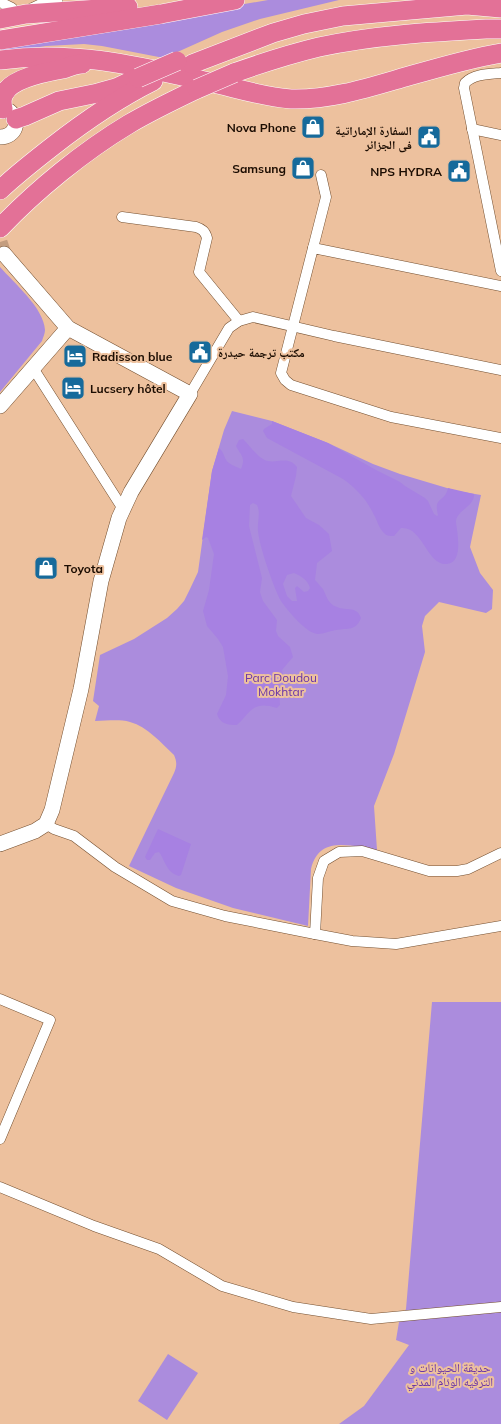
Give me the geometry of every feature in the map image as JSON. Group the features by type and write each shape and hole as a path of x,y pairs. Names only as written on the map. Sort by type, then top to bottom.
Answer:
{"highway":[{"path":"13,16 112,9 199,0"},
{"path":"0,40 235,0"},
{"path":"121,63 79,64 25,79 11,87 3,96 2,101 6,122 59,102 146,79 184,62 304,24 343,16 467,5 501,8"},
{"path":"3,225 49,183 104,140 144,116 234,72 301,52 338,44 392,36 501,29"},
{"path":"0,60 52,56 121,63 260,94 291,99 328,97 357,91 473,58 501,52"},
{"path":"1,189 26,167 81,125 146,79"}],"street":[{"path":"0,2 12,8 13,16 55,0"},
{"path":"501,73 469,79 465,83 464,88 497,236 501,271"},
{"path":"0,148 6,122"},
{"path":"472,129 501,135"},
{"path":"321,175 326,197 282,373 286,380 291,385 391,416 501,438"},
{"path":"122,217 196,226 202,229 206,233 207,238 199,272 239,321"},
{"path":"313,248 501,286"},
{"path":"4,254 68,328 190,394"},
{"path":"0,844 35,831 46,824 52,810 77,705 101,580 123,509 229,328 239,321 253,317 501,370"},
{"path":"0,406 68,328"},
{"path":"34,368 123,509"},
{"path":"46,824 74,836 115,867 172,901 225,916 352,942 396,944 501,926"},
{"path":"315,934 318,878 324,861 339,852 362,851 429,871 457,872 468,869 501,853"},
{"path":"0,999 50,1020 2,1126 0,1139"},
{"path":"0,1187 94,1226 159,1249 222,1286 293,1307 371,1319 501,1306"}],"green space":[{"path":"268,0 339,0 260,19 222,32 164,58 84,44 46,46 0,53 0,46"},
{"path":"0,267 40,313 45,330 42,341 0,392"},
{"name":"Parc Doudou Mokhtar","path":"232,411 272,421 400,474 457,491 481,495 470,547 480,573 493,590 492,609 486,613 439,602 425,616 422,626 425,652 394,754 374,806 377,850 337,845 321,851 315,858 311,869 308,926 233,908 176,888 129,866 174,773 176,760 174,755 159,741 137,724 122,721 95,721 99,706 93,701 100,655 134,639 167,618 184,601 198,572 212,471 224,430"},
{"name":"حديقة الحيوانات و الترفيه الوئام المدني","path":"432,1002 501,1002 501,1424 339,1424 364,1406 409,1345 396,1340 399,1322 406,1309"},
{"path":"168,1354 198,1373 167,1420 138,1401"}],"shaded area":[{"path":"272,421 328,443 400,482 425,498 437,516 438,502 447,493 448,488 474,494 472,502 457,518 458,552 456,558 447,564 440,563 429,553 415,533 408,529 401,528 394,536 385,534 365,500 348,483 267,438 263,431 272,424"},
{"path":"243,439 267,461 289,461 297,467 291,496 306,518 319,525 329,534 332,551 317,563 315,580 334,606 354,610 361,618 354,627 319,634 305,628 296,619 281,601 275,587 259,538 258,508 253,503 250,505 249,526 262,578 260,592 263,601 277,620 276,631 278,636 290,647 293,657 282,670 283,675 279,687 280,705 277,708 263,705 257,706 237,725 230,725 220,720 217,714 226,695 228,676 223,647 207,626 203,611 209,590 214,554 208,538 206,537 202,540 212,471 219,448 227,462 241,469 243,459 236,446 239,440","holes":["294,573 302,577 310,588 304,592 297,586 295,588 297,601 292,601 287,596 283,584 287,575"]},
{"path":"158,829 191,844 181,875 179,876 171,872 159,852 155,853 150,860 147,860 145,857"}],"tunnel":[{"path":"0,242 4,254"}],"place":[{"name":"Nova Phone","path":"313,127"},
{"name":"السفارة الإماراتية فى الجزائر","path":"429,137"},
{"name":"Samsung","path":"303,168"},
{"name":"NPS HYDRA","path":"459,171"},
{"name":"مكتب ترجمة حيدرة","path":"200,352"},
{"name":"Radisson blue","path":"75,356"},
{"name":"Lucsery hôtel","path":"73,388"},
{"name":"Toyota","path":"46,568"}]}
